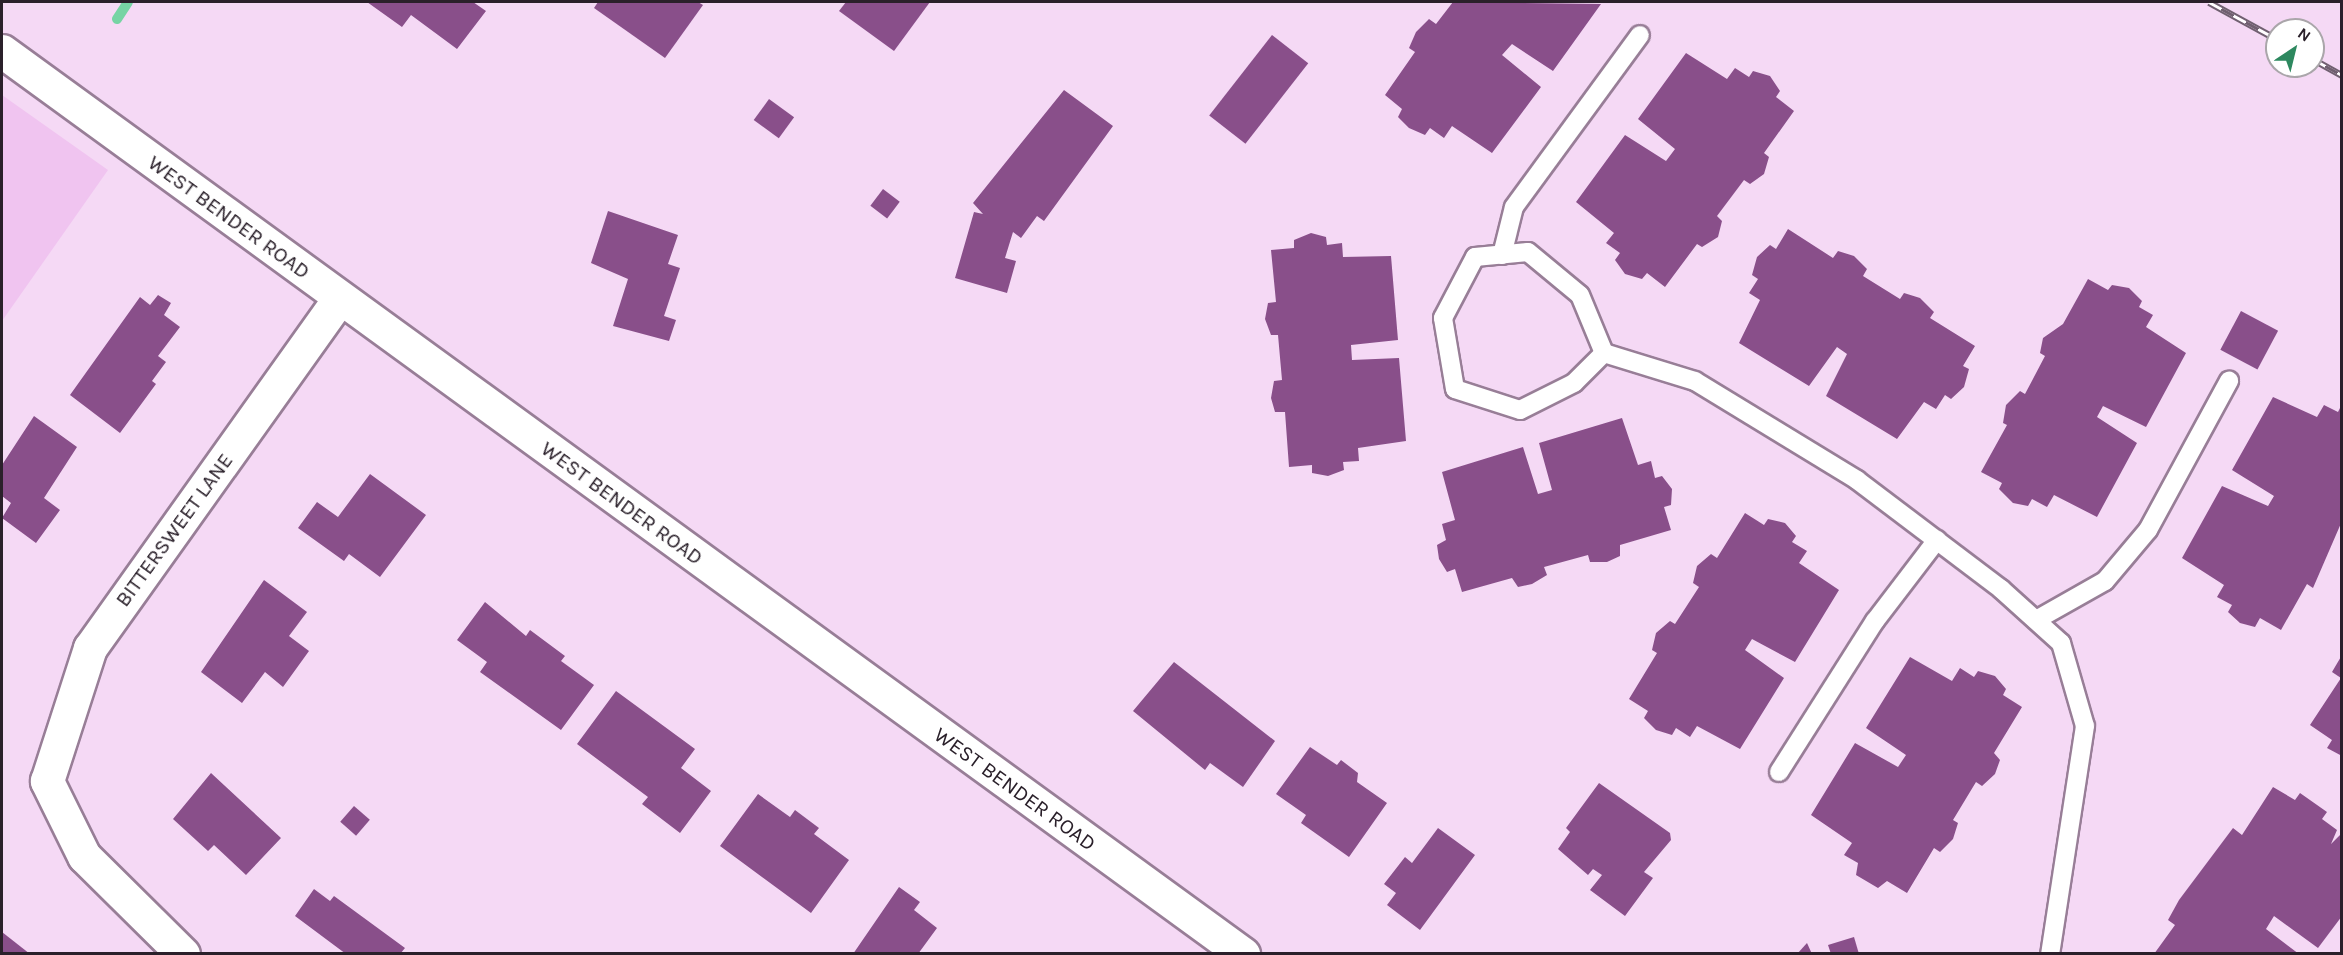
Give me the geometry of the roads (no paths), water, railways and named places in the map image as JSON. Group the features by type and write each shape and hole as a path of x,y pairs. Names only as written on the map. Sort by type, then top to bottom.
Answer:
{"street":[{"name":"WEST BENDER ROAD","path":"2,51 1243,954"},
{"name":"BITTERSWEET LANE","path":"183,954 84,856 47,781 90,648 340,298"}],"lane":[{"path":"1502,255 1514,207 1640,34"},
{"path":"1528,252 1580,295 1604,353 1574,382 1520,410 1455,388 1443,318 1475,257 1528,252"},
{"path":"1604,353 1695,381 1857,480 1937,540 2061,643 2085,726 2050,954"},
{"path":"2036,620 2105,580 2148,530 2229,381"},
{"path":"1779,772 1875,621 1937,540"}],"waterway":[{"path":"117,19 128,2"}],"railway":[{"path":"2209,2 2265,32"},
{"path":"2325,66 2342,75"}]}
